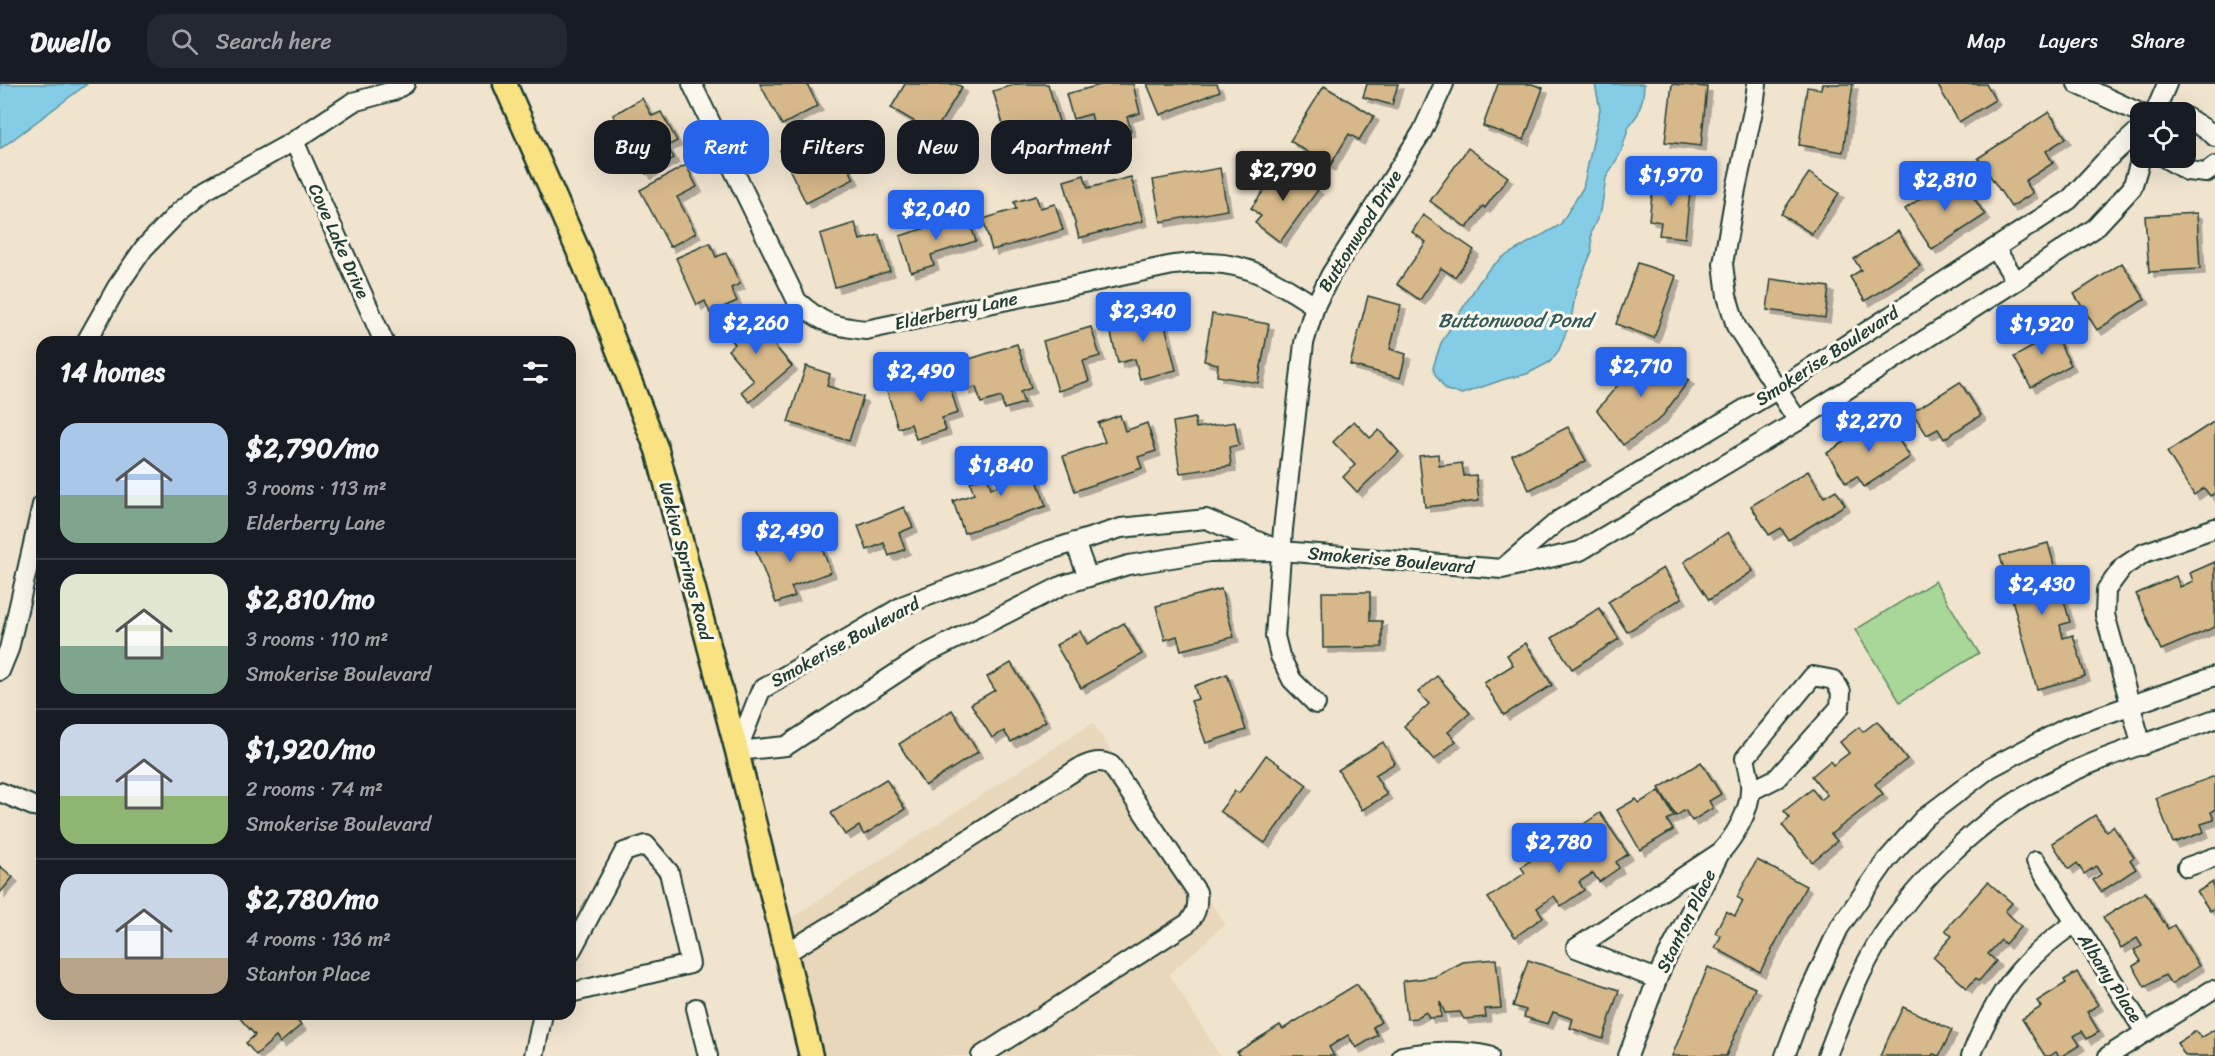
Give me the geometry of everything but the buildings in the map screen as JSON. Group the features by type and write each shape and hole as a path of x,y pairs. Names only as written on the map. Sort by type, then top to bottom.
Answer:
{"main road":[{"name":"Wekiva Springs Road","path":"505,84 584,264 657,450 737,751 811,1056"}],"street":[{"path":"353,102 364,84"},
{"path":"89,336 117,287 144,248 179,212 206,190 294,141 353,102 393,91 405,84"},
{"name":"Elderberry Lane","path":"692,84 797,300 818,318 837,327 866,330 1173,265 1211,262 1244,267 1270,278 1315,306"},
{"name":"Buttonwood Drive","path":"1316,704 1292,680 1280,656 1275,636 1283,530 1304,343 1315,306 1330,274 1422,132 1444,84"},
{"path":"1757,84 1723,264 1727,296 1736,326 1798,421"},
{"path":"2077,84 2130,108"},
{"path":"2159,102 2167,84"},
{"path":"2196,123 2215,137"},
{"name":"Smokerise Boulevard","path":"1502,568 1559,520 1778,388 2069,200 2130,138"},
{"name":"Cove Lake Drive","path":"294,141 381,336"},
{"path":"2182,168 2187,171 2206,173 2215,166"},
{"name":"Smokerise Boulevard","path":"1281,551 1206,519 1121,528 1075,542 904,605 761,690 737,751 786,746 924,655 1063,585 1128,565 1209,552 1281,551 1502,568 1580,551 1798,421 2095,228 2132,188 2138,168"},
{"path":"1995,248 2016,281"},
{"path":"2142,746 2105,615 2106,590 2123,567 2144,553 2215,528"},
{"path":"0,671 9,649 36,531"},
{"path":"1075,542 1088,577"},
{"path":"1813,676 1834,680 1841,692 1840,707 1777,778 1750,791 1745,758 1813,676"},
{"path":"1785,1056 1807,997 1839,928 1886,861 1923,819 1990,768 2066,729 2215,676"},
{"path":"1827,1056 1850,996 1882,936 1917,890 1964,842 1998,813 2040,787 2084,767 2215,719"},
{"path":"786,952 885,892 1079,768 1092,762 1102,761 1111,765 1197,892 1198,906 1195,915 1188,923 981,1056"},
{"name":"Stanton Place","path":"1628,1056 1657,979 1720,852 1733,839 1750,791"},
{"path":"0,792 36,806"},
{"path":"576,942 624,852 646,845 669,872 690,964 576,992"},
{"path":"1657,979 1576,948 1720,852"},
{"path":"2187,867 2215,857"},
{"name":"Albany Place","path":"2036,861 2145,1032"},
{"name":"Albany Place","path":"1971,1056 1998,997 2023,965 2046,943 2075,923"},
{"name":"Albany Place","path":"2108,1056 2212,990"},
{"path":"696,1008 708,1056"},
{"path":"534,1056 542,1020"},
{"path":"1402,1056 1438,1050 1489,1056"}],"shaded area":[{"path":"1093,723 1225,924 1169,974 1220,1056 820,1056 788,920"}],"green space":[{"path":"1935,581 1979,653 1900,702 1855,630"}],"water":[{"path":"0,84 87,84 0,149"},
{"name":"Buttonwood Pond","path":"1595,84 1644,84 1643,97 1638,114 1629,126 1621,152 1606,178 1601,211 1591,232 1592,251 1576,290 1571,320 1559,350 1550,362 1527,374 1462,394 1446,390 1435,374 1433,368 1435,361 1441,343 1479,282 1503,257 1560,225 1583,188 1600,109"}]}
